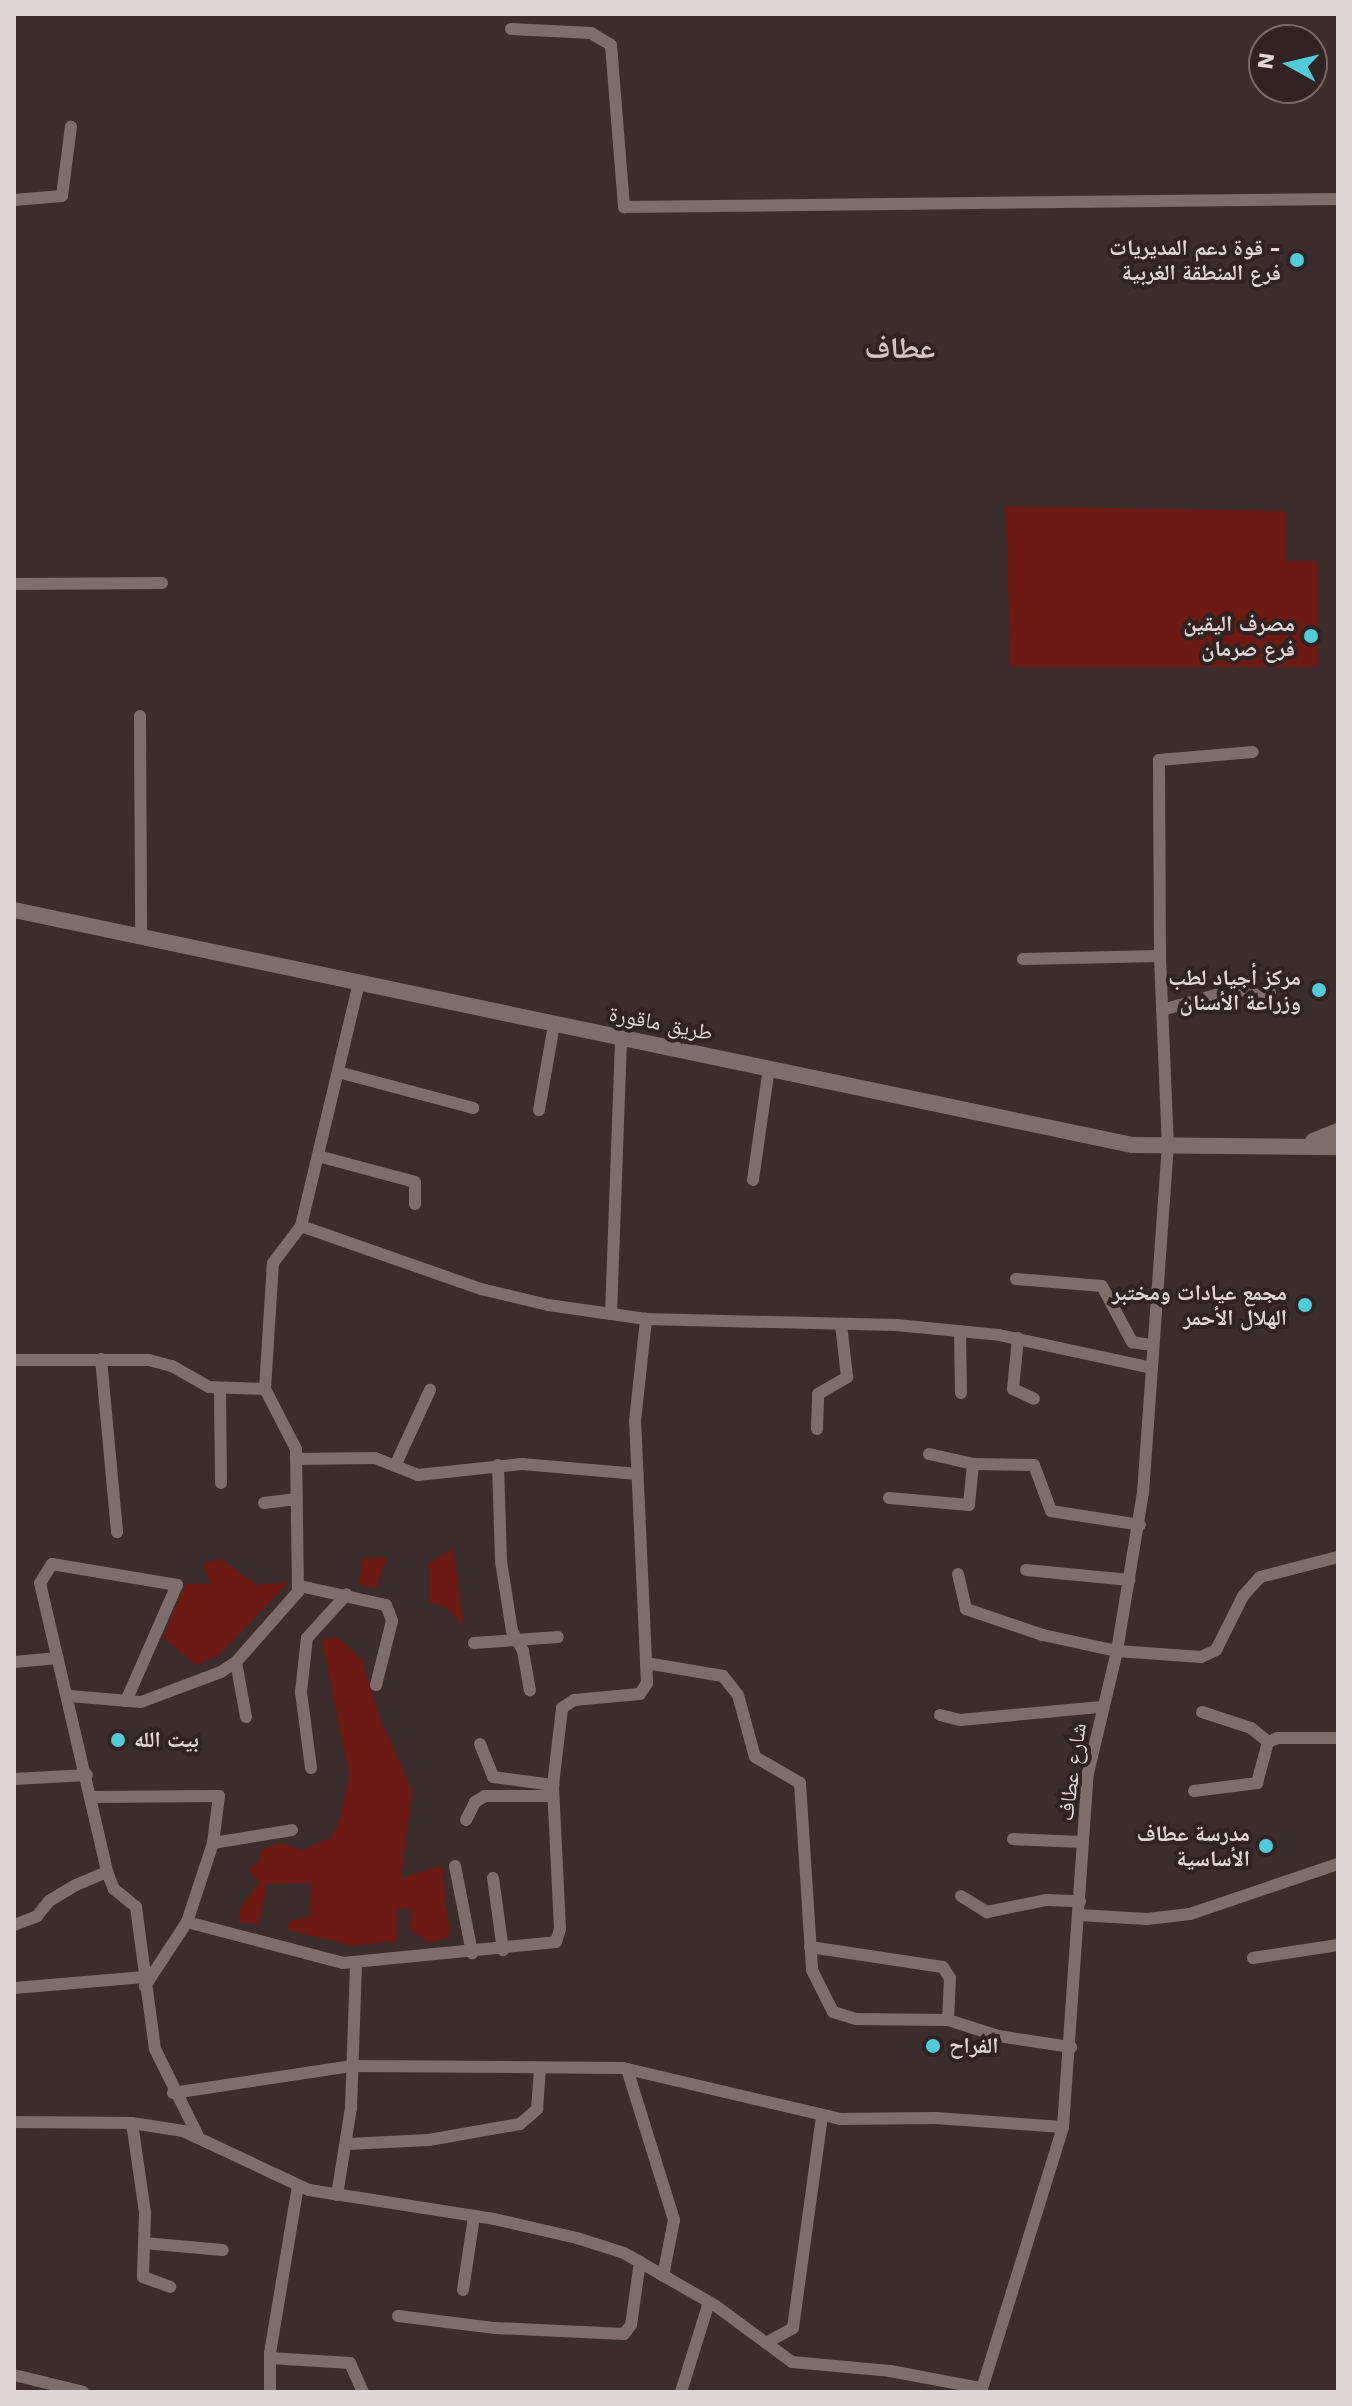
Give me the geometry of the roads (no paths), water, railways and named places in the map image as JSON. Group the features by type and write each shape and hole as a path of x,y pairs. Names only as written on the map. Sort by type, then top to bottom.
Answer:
{"street":[{"path":"511,29 591,33 611,45 624,207 1338,199"},
{"path":"14,200 62,196 71,127"},
{"path":"14,584 162,583"},
{"path":"140,716 141,936"},
{"name":"شارع عطاف","path":"981,2390 1063,2127 1088,1773 1101,1707 1117,1651 1140,1525 1168,1148 1160,956 1159,760 1253,752"},
{"name":"طريق ماقورة","path":"14,910 1090,1137 1168,1148 1304,1143 1338,1147"},
{"path":"1023,959 1160,956"},
{"path":"69,1696 146,1700 236,1662 300,1586 296,1459 290,1431 265,1389 274,1258 301,1226 359,982"},
{"path":"1162,1010 1223,993 1270,992"},
{"path":"539,1110 554,1025"},
{"path":"611,1314 621,1037"},
{"path":"753,1180 769,1067"},
{"path":"338,1072 473,1108"},
{"name":"طريق ماقورة","path":"1304,1143 1338,1131"},
{"path":"318,1156 415,1182 415,1204"},
{"path":"301,1226 481,1289 611,1314 646,1319 841,1324 960,1331 1018,1338 1151,1368"},
{"path":"1016,1279 1102,1286 1132,1342 1152,1345"},
{"path":"187,1922 356,1963 548,1945 560,1934 553,1790 565,1704 640,1694 647,1683 635,1406 646,1319"},
{"path":"817,1429 818,1394 844,1383 847,1377 841,1324"},
{"path":"960,1331 961,1393"},
{"path":"1018,1338 1013,1389 1034,1399"},
{"path":"14,1360 101,1359 172,1366 220,1389 265,1389"},
{"path":"101,1359 117,1532"},
{"path":"220,1389 221,1483"},
{"path":"395,1466 430,1390"},
{"path":"929,1454 973,1464 1034,1465 1051,1511 1140,1525"},
{"path":"296,1459 375,1458 418,1475 498,1465 568,1466 638,1474"},
{"path":"889,1498 969,1505 973,1464"},
{"path":"498,1465 501,1561 530,1690"},
{"path":"264,1503 295,1499"},
{"path":"958,1574 966,1609 1043,1635 1117,1651 1209,1655 1260,1577 1338,1557"},
{"path":"126,1701 178,1592 175,1584 52,1564 40,1583 69,1696 107,1872 114,1889 136,1907 155,2049 173,2093 197,2134"},
{"path":"1026,1570 1130,1580"},
{"path":"300,1586 382,1601 392,1615 376,1685"},
{"path":"311,1768 301,1686 308,1665 307,1638 347,1594"},
{"path":"474,1643 558,1637"},
{"path":"14,1662 58,1658"},
{"path":"236,1662 246,1717"},
{"path":"646,1663 723,1676 738,1695 755,1757 800,1783 815,1982 839,2016 948,2020 998,2036 1071,2047"},
{"path":"940,1715 960,1720 1101,1707"},
{"path":"1202,1712 1251,1728 1268,1742 1338,1738"},
{"path":"1194,1791 1257,1783 1268,1742"},
{"path":"480,1744 493,1777 553,1790"},
{"path":"14,1779 87,1775"},
{"path":"466,1820 475,1802 485,1796 553,1790"},
{"path":"92,1797 216,1794 220,1803 213,1843 187,1922 145,1982"},
{"path":"213,1843 292,1830"},
{"path":"1013,1839 1083,1842"},
{"path":"1079,1915 1157,1919 1190,1914 1338,1864"},
{"path":"455,1866 472,1953"},
{"path":"14,1925 37,1916 49,1901 76,1885 107,1872"},
{"path":"493,1878 503,1950"},
{"path":"961,1896 987,1912 1046,1900 1080,1901"},
{"path":"1253,1958 1338,1945"},
{"path":"810,1947 943,1967 950,1978 948,2020"},
{"path":"337,2195 347,2144 356,1963"},
{"path":"14,1988 145,1982"},
{"path":"173,2093 351,2066 627,2069 822,2116 1063,2127"},
{"path":"347,2144 429,2140 520,2124 537,2109 540,2069"},
{"path":"627,2069 674,2220 663,2276"},
{"path":"766,2343 793,2328 822,2116"},
{"path":"14,2122 132,2123 197,2134 298,2186 474,2216 577,2238 640,2262 709,2302 792,2362 890,2371 981,2390"},
{"path":"132,2123 142,2178 143,2277 170,2287"},
{"path":"270,2392 270,2358 298,2186"},
{"path":"463,2290 474,2216"},
{"path":"144,2243 223,2250"},
{"path":"398,2316 495,2328 624,2334 631,2325 640,2262"},
{"path":"681,2392 709,2302"},
{"path":"270,2358 350,2363 363,2392"},
{"path":"14,2375 83,2392"}],"place":[{"name":"قوة دعم المديريات - فرع المنطقة الغربية","path":"1297,260"},
{"name":"مصرف اليقين فرع صرمان","path":"1311,636"},
{"name":"مركز أجياد لطب وزراعة الأسنان","path":"1319,990"},
{"name":"مجمع عيادات ومختبر الهلال الأحمر","path":"1305,1305"},
{"name":"بيت الله","path":"118,1740"},
{"name":"مدرسة عطاف الأساسية","path":"1266,1846"},
{"name":"الفراح","path":"933,2046"}],"district":[{"name":"عطاف","path":"900,348"}]}
